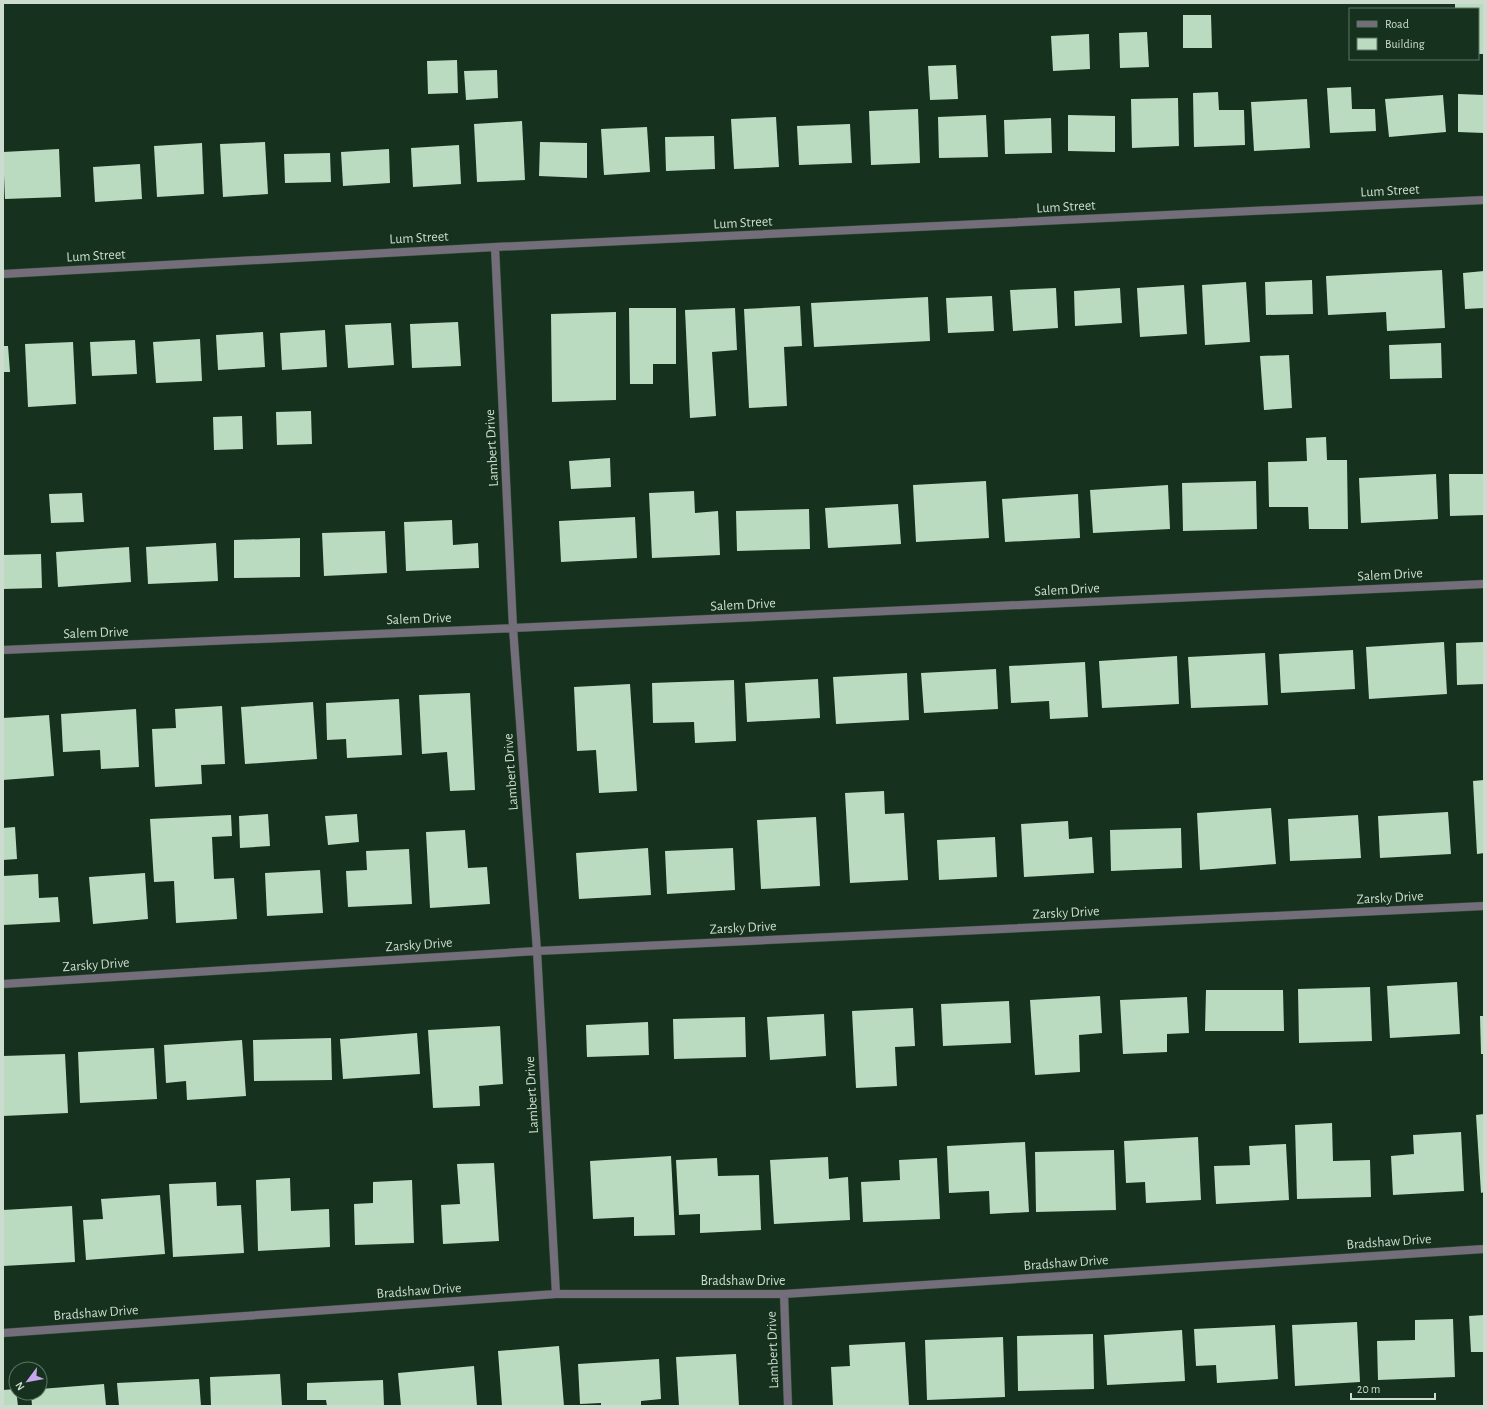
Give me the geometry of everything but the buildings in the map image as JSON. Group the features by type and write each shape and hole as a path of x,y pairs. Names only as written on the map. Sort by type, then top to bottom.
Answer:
{"street":[{"name":"Lum Street","path":"3,274 495,247 1484,200"},
{"name":"Lambert Drive","path":"495,247 513,628 537,951 556,1294"},
{"name":"Salem Drive","path":"3,650 1484,584"},
{"name":"Zarsky Drive","path":"3,984 537,951 1484,906"},
{"name":"Bradshaw Drive","path":"3,1333 556,1294 784,1294 1484,1249"},
{"name":"Lambert Drive","path":"784,1294 788,1406"}]}
